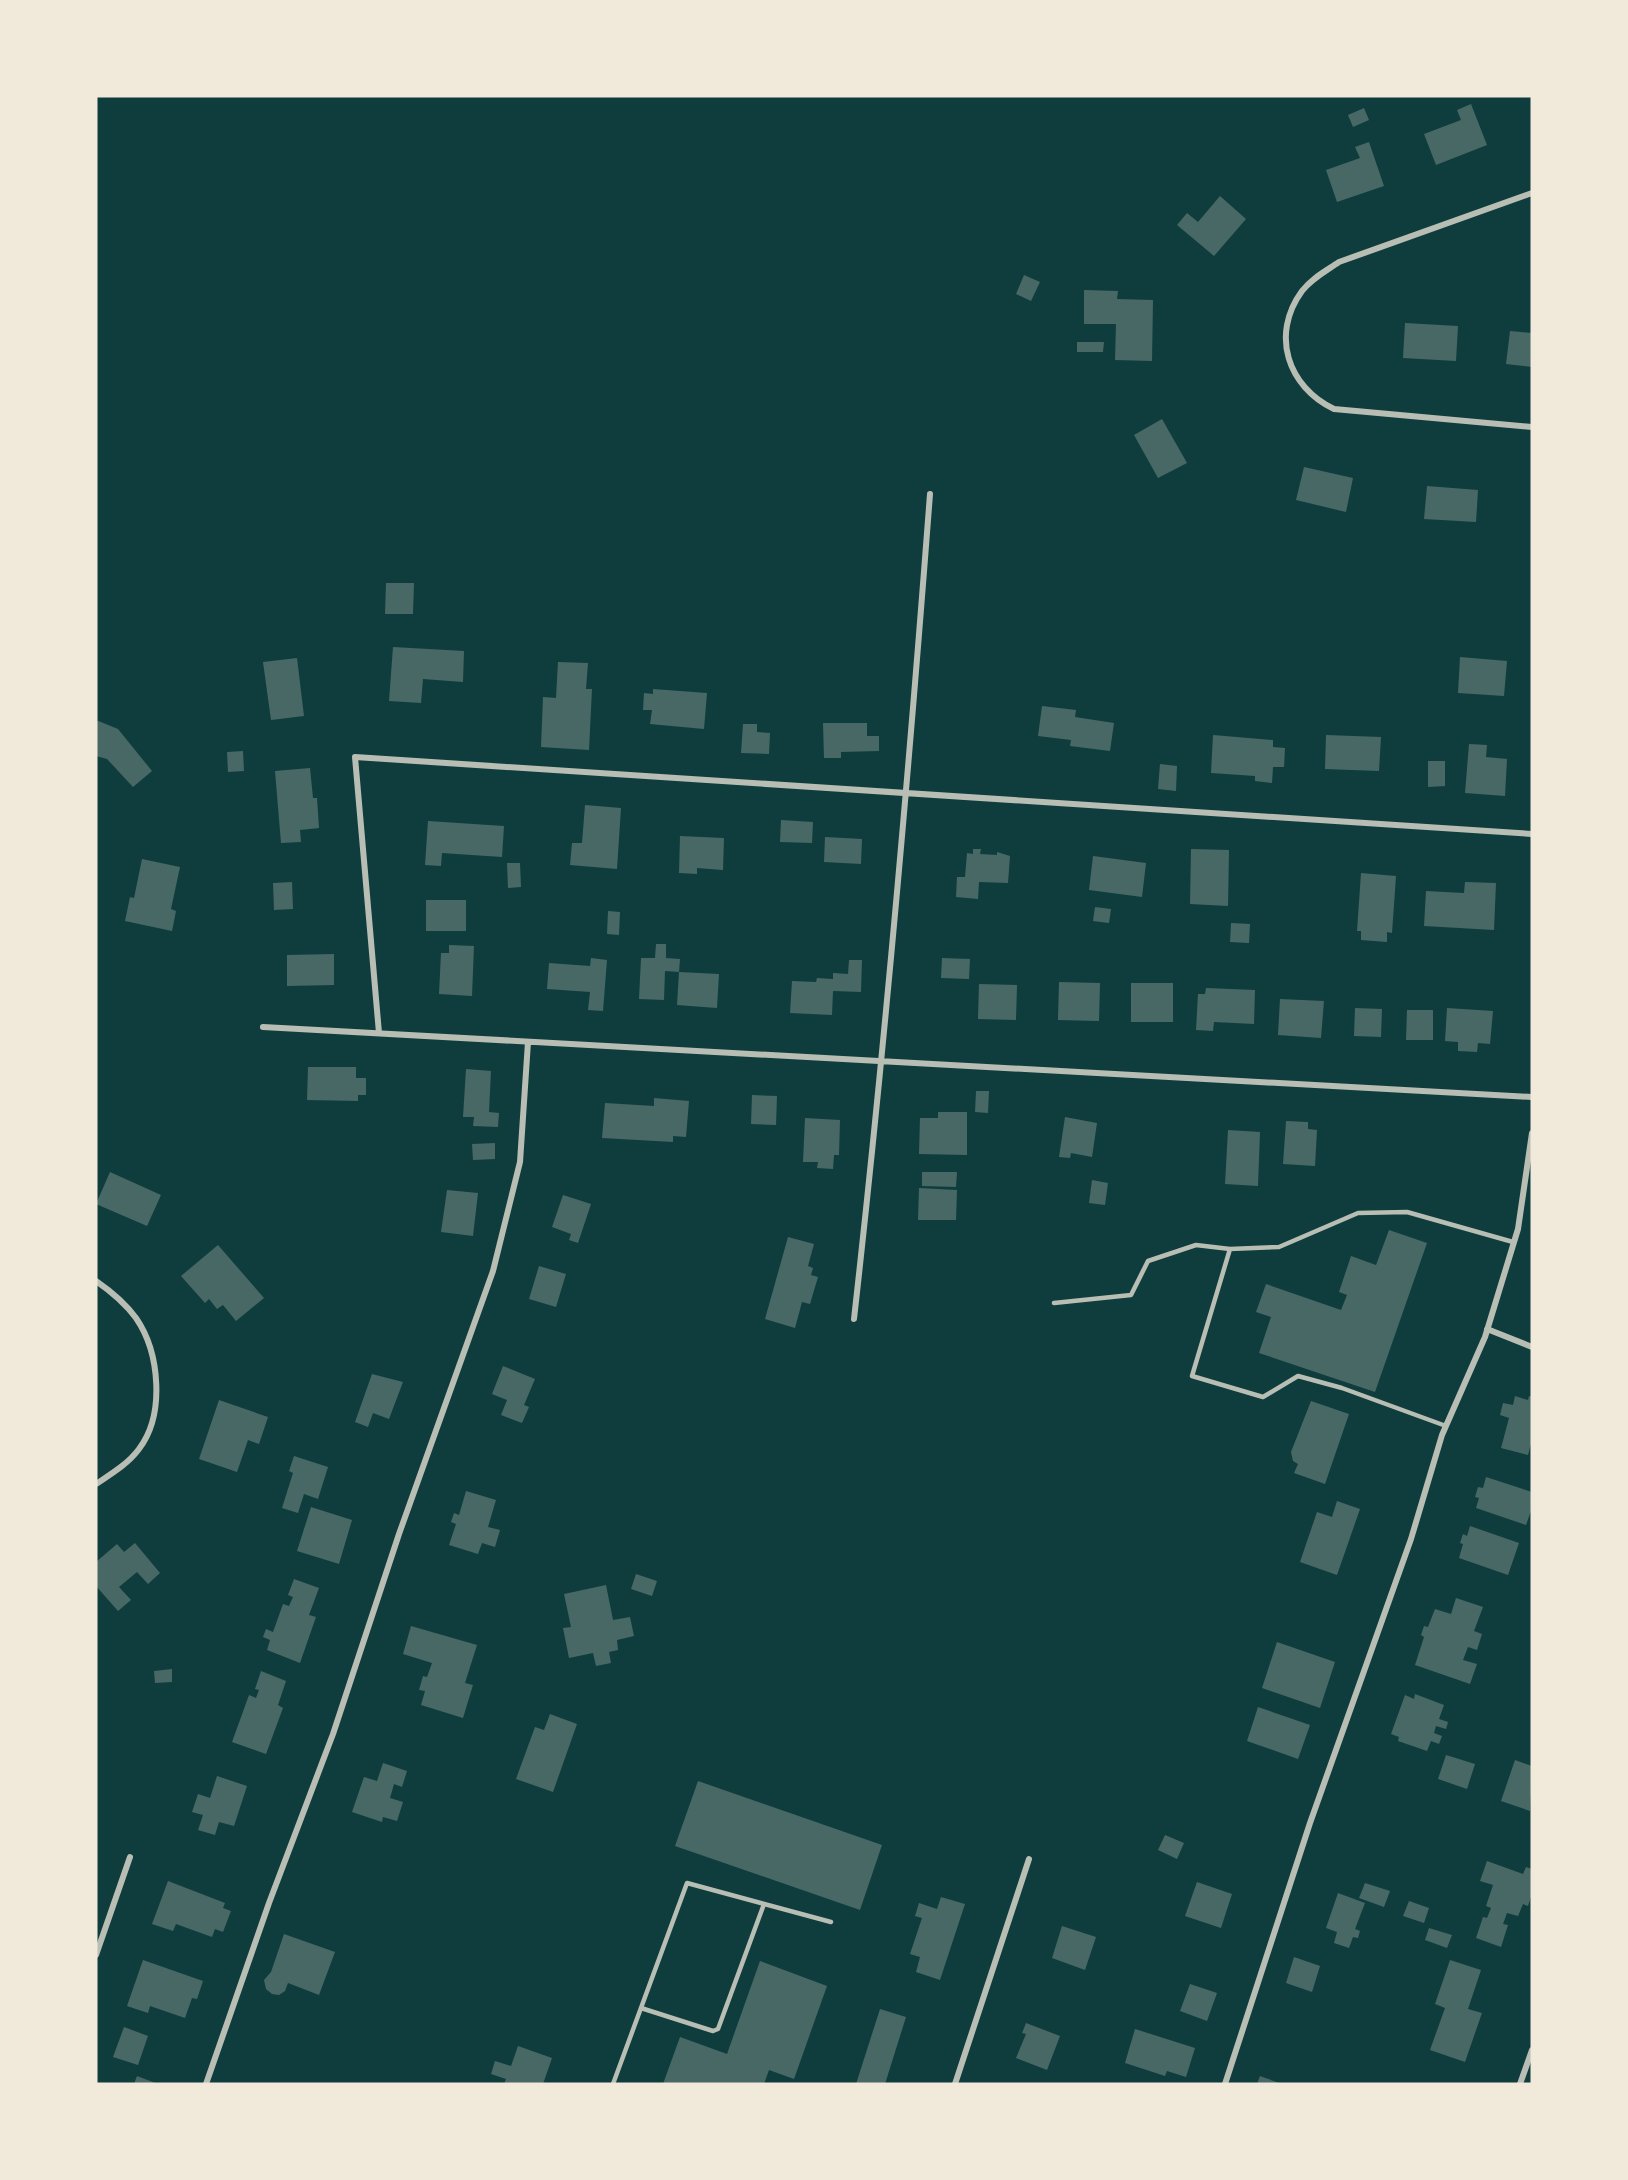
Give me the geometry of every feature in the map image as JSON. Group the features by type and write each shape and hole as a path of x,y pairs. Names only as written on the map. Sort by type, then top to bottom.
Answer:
{"street":[{"path":"1532,193 1339,262 1317,276 1302,292 1292,312 1287,350 1291,367 1300,385 1317,401 1334,410 1532,427"},
{"path":"854,1319 883,1061 908,792 930,494"},
{"path":"379,1034 355,757 1532,834"},
{"path":"263,1027 1532,1097"},
{"path":"206,2084 269,1903 333,1734 399,1534 493,1271 520,1162 528,1042"},
{"path":"1225,2084 1310,1823 1411,1539 1446,1426 1487,1329 1514,1242 1531,1155 1532,1133"},
{"path":"96,1281 115,1294 137,1320 151,1350 156,1383 154,1416 140,1449 118,1470 96,1484"},
{"path":"1487,1329 1532,1347"},
{"path":"96,1955 130,1857"},
{"path":"956,2084 1029,1859"},
{"path":"1520,2084 1532,2050"}],"lane":[{"path":"1054,1303 1131,1295 1148,1261 1196,1245 1230,1249 1279,1247 1358,1213 1407,1212 1514,1242"},
{"path":"1230,1249 1192,1376 1263,1397 1298,1376 1342,1388 1446,1426"},
{"path":"613,2084 687,1883 831,1922"},
{"path":"641,2008 713,2031 718,2029 764,1904"}],"building":[{"path":"1471,104 1487,145 1436,165 1424,134 1461,120 1457,110"},
{"path":"1364,108 1369,120 1353,127 1348,115"},
{"path":"1369,142 1384,186 1337,202 1326,170 1360,158 1355,147"},
{"path":"1220,196 1246,219 1214,256 1177,225 1187,213 1198,222"},
{"path":"1024,275 1040,282 1031,301 1016,294"},
{"path":"1084,290 1118,291 1117,299 1153,300 1152,361 1115,360 1116,324 1084,324"},
{"path":"1405,323 1458,326 1456,361 1403,358"},
{"path":"1510,331 1532,333 1532,367 1506,364"},
{"path":"1077,342 1104,342 1103,352 1077,352"},
{"path":"1162,419 1187,463 1158,478 1134,435"},
{"path":"1304,467 1353,478 1346,512 1296,500"},
{"path":"1427,486 1478,490 1476,522 1424,519"},
{"path":"386,583 414,583 413,614 385,614"},
{"path":"393,647 464,651 463,682 423,679 421,703 389,701"},
{"path":"1460,657 1507,661 1504,696 1458,693"},
{"path":"297,658 304,716 271,720 263,662"},
{"path":"558,662 588,663 586,689 592,689 589,750 541,747 543,697 556,698"},
{"path":"653,689 707,693 704,729 650,724 652,710 643,710 644,693 653,694"},
{"path":"1042,706 1076,710 1075,717 1114,723 1110,751 1070,746 1071,740 1038,736"},
{"path":"96,720 118,729 152,771 133,787 107,759 96,756"},
{"path":"823,723 867,723 867,736 879,736 879,751 841,752 841,758 824,758"},
{"path":"743,724 757,724 757,732 770,733 769,754 741,753"},
{"path":"1213,735 1273,740 1273,747 1285,748 1284,767 1273,767 1272,783 1255,781 1255,776 1211,773"},
{"path":"1326,735 1381,737 1379,771 1325,769"},
{"path":"1469,744 1487,745 1486,757 1507,759 1505,796 1465,793"},
{"path":"243,751 244,771 228,772 227,752"},
{"path":"1428,761 1445,761 1445,786 1428,787"},
{"path":"1160,764 1177,766 1176,791 1158,789"},
{"path":"310,768 313,798 317,798 319,828 300,830 301,842 281,843 275,771"},
{"path":"585,805 621,808 617,869 570,865 572,843 582,843"},
{"path":"781,820 813,822 812,843 780,842"},
{"path":"428,821 504,826 502,857 442,853 441,866 425,865"},
{"path":"680,836 724,838 723,870 697,868 697,874 679,873"},
{"path":"825,837 862,839 861,864 824,862"},
{"path":"973,849 981,849 980,854 997,855 997,852 1010,856 1008,883 979,882 978,899 956,897 957,877 965,877 967,853 973,854"},
{"path":"1191,849 1229,850 1228,906 1190,904"},
{"path":"1093,856 1146,863 1142,897 1089,890"},
{"path":"142,859 180,867 171,909 176,911 172,931 125,921 130,897 134,898"},
{"path":"507,863 520,863 521,887 508,888"},
{"path":"1361,873 1396,876 1392,933 1387,932 1387,942 1361,940 1361,931 1357,931"},
{"path":"292,882 293,909 274,910 273,883"},
{"path":"1465,882 1496,883 1494,930 1424,926 1426,891 1464,893"},
{"path":"426,900 466,900 466,931 426,931"},
{"path":"1095,907 1111,909 1109,923 1093,921"},
{"path":"608,911 620,912 619,935 607,934"},
{"path":"1231,923 1250,924 1249,943 1230,942"},
{"path":"656,944 666,944 666,958 680,959 679,972 665,971 664,1000 639,999 641,958 655,958"},
{"path":"449,945 474,946 472,996 439,994 441,953 449,953"},
{"path":"334,954 334,985 287,986 287,955"},
{"path":"591,958 607,960 603,1011 588,1010 590,992 547,989 549,963 590,966"},
{"path":"942,958 970,959 969,979 941,978"},
{"path":"849,960 862,960 861,992 833,991 832,1015 790,1013 792,981 816,982 817,978 833,979 833,973 848,974"},
{"path":"679,972 719,974 717,1008 677,1005"},
{"path":"1059,982 1100,983 1099,1021 1058,1020"},
{"path":"1131,983 1173,983 1173,1022 1131,1022"},
{"path":"979,984 1017,985 1016,1020 978,1019"},
{"path":"1206,988 1255,990 1254,1024 1214,1022 1213,1031 1196,1030 1198,994 1205,994"},
{"path":"1280,999 1324,1001 1321,1038 1278,1035"},
{"path":"1355,1008 1382,1009 1381,1037 1354,1036"},
{"path":"1447,1008 1493,1011 1490,1044 1478,1043 1477,1052 1458,1051 1458,1042 1445,1041"},
{"path":"1407,1010 1433,1010 1433,1040 1406,1040"},
{"path":"308,1067 356,1067 356,1078 366,1078 366,1095 358,1095 358,1101 307,1100"},
{"path":"466,1069 491,1071 489,1112 499,1113 498,1127 473,1126 474,1117 463,1117"},
{"path":"976,1091 989,1091 988,1113 975,1112"},
{"path":"752,1095 777,1096 776,1125 751,1124"},
{"path":"654,1098 689,1101 686,1137 673,1136 673,1142 602,1138 605,1103 654,1106"},
{"path":"938,1112 967,1112 967,1155 919,1154 920,1118 938,1118"},
{"path":"1065,1117 1097,1123 1092,1157 1071,1153 1070,1158 1059,1157"},
{"path":"805,1118 840,1120 839,1155 834,1155 833,1169 817,1168 818,1162 803,1162"},
{"path":"1286,1121 1308,1122 1308,1129 1317,1130 1315,1166 1283,1164"},
{"path":"1228,1130 1260,1132 1258,1186 1225,1184"},
{"path":"495,1143 495,1159 473,1160 472,1144"},
{"path":"110,1172 161,1195 147,1226 96,1204"},
{"path":"922,1172 957,1172 956,1187 922,1186"},
{"path":"1092,1180 1108,1183 1105,1205 1089,1203"},
{"path":"919,1188 957,1190 956,1220 918,1220"},
{"path":"447,1190 478,1193 473,1236 441,1232"},
{"path":"563,1195 591,1204 578,1243 569,1240 571,1234 552,1227"},
{"path":"1389,1230 1427,1243 1375,1392 1259,1353 1271,1317 1256,1312 1266,1284 1341,1310 1347,1295 1339,1292 1351,1256 1376,1265"},
{"path":"788,1237 814,1244 808,1266 813,1268 811,1275 818,1277 810,1304 802,1302 795,1328 765,1319"},
{"path":"218,1245 264,1298 236,1321 223,1305 217,1309 209,1299 205,1303 181,1276"},
{"path":"539,1266 566,1274 556,1307 529,1299"},
{"path":"503,1366 535,1379 524,1405 529,1407 522,1423 501,1415 507,1400 492,1394"},
{"path":"372,1374 403,1382 389,1419 373,1413 368,1427 355,1422"},
{"path":"1515,1396 1528,1400 1529,1396 1532,1397 1532,1440 1528,1455 1501,1448 1509,1418 1500,1415 1503,1403 1513,1405"},
{"path":"219,1400 268,1417 259,1444 248,1440 237,1472 199,1459"},
{"path":"1311,1401 1349,1414 1325,1484 1294,1473 1298,1464 1293,1461 1291,1452"},
{"path":"294,1456 328,1467 318,1499 304,1494 298,1513 282,1508 293,1473 289,1471"},
{"path":"1486,1477 1532,1492 1532,1508 1526,1525 1476,1508 1479,1498 1475,1497 1478,1487 1483,1488"},
{"path":"466,1491 496,1500 488,1527 500,1530 495,1547 482,1543 478,1554 449,1545 456,1524 451,1522 454,1513 459,1515"},
{"path":"1337,1501 1360,1509 1337,1575 1300,1562 1317,1512 1332,1517"},
{"path":"311,1507 352,1520 339,1564 297,1551"},
{"path":"1470,1526 1519,1543 1508,1575 1459,1558 1463,1534 1467,1536"},
{"path":"135,1543 160,1573 148,1584 137,1572 119,1587 131,1600 118,1611 96,1586 96,1562 117,1544 124,1552"},
{"path":"636,1574 657,1581 652,1596 631,1589"},
{"path":"294,1579 319,1588 309,1615 316,1617 300,1663 267,1650 270,1640 263,1637 266,1629 273,1632 283,1604 289,1606 293,1597 288,1595"},
{"path":"606,1585 613,1620 630,1617 634,1636 617,1640 618,1650 609,1652 611,1663 596,1666 593,1653 569,1658 563,1628 571,1627 564,1594"},
{"path":"1456,1598 1483,1607 1474,1631 1482,1634 1477,1650 1468,1647 1463,1660 1477,1664 1470,1684 1415,1665 1424,1637 1421,1635 1424,1626 1428,1627 1435,1609 1451,1614"},
{"path":"411,1626 477,1645 465,1683 473,1685 463,1718 421,1705 425,1691 419,1690 423,1676 427,1677 432,1663 403,1654"},
{"path":"1277,1642 1335,1662 1320,1708 1262,1688"},
{"path":"172,1669 172,1682 155,1683 154,1671"},
{"path":"261,1671 286,1681 278,1705 283,1708 266,1754 232,1742 249,1695 256,1698 259,1690 255,1689"},
{"path":"1415,1694 1444,1705 1439,1719 1448,1722 1446,1729 1436,1726 1434,1733 1442,1736 1439,1744 1431,1741 1427,1751 1398,1741 1399,1737 1391,1734 1405,1695 1414,1699"},
{"path":"1258,1707 1310,1725 1298,1759 1247,1741"},
{"path":"550,1714 577,1724 553,1792 516,1779 535,1727 544,1730"},
{"path":"1446,1755 1475,1764 1467,1789 1438,1779"},
{"path":"1515,1760 1532,1766 1530,1811 1501,1801"},
{"path":"383,1763 407,1771 402,1787 394,1784 390,1798 403,1802 397,1821 383,1817 382,1822 352,1812 364,1777 377,1781"},
{"path":"217,1776 247,1786 234,1826 219,1822 215,1835 198,1830 203,1815 192,1812 198,1794 210,1798"},
{"path":"698,1781 882,1845 860,1910 675,1846"},
{"path":"1165,1835 1184,1843 1177,1859 1158,1850"},
{"path":"1487,1861 1523,1874 1526,1867 1532,1869 1532,1894 1528,1906 1523,1904 1518,1916 1507,1913 1503,1924 1508,1925 1501,1947 1476,1938 1483,1917 1487,1918 1491,1908 1486,1906 1493,1885 1480,1881"},
{"path":"168,1881 225,1903 223,1908 231,1911 223,1932 215,1929 212,1937 176,1924 173,1931 152,1924"},
{"path":"1197,1882 1232,1894 1221,1928 1185,1916"},
{"path":"1365,1883 1390,1891 1384,1907 1359,1898"},
{"path":"1338,1893 1365,1903 1355,1929 1360,1931 1358,1938 1353,1937 1349,1948 1334,1943 1337,1932 1326,1928"},
{"path":"941,1897 965,1904 940,1980 916,1972 920,1957 910,1954 922,1918 915,1916 919,1903 937,1909"},
{"path":"1409,1901 1429,1908 1424,1923 1403,1916"},
{"path":"1062,1926 1096,1937 1085,1970 1052,1958"},
{"path":"1429,1928 1452,1935 1447,1948 1425,1940"},
{"path":"284,1934 335,1952 319,1995 288,1983 285,1991 279,1995 272,1994 266,1989 264,1980 271,1972"},
{"path":"1294,1957 1320,1966 1312,1992 1286,1983"},
{"path":"143,1960 203,1981 197,1999 192,1998 185,2018 150,2006 148,2013 127,2006"},
{"path":"1450,1960 1481,1970 1468,2009 1482,2013 1465,2062 1430,2050 1445,2008 1435,2004"},
{"path":"760,1961 827,1986 794,2079 769,2070 764,2084 663,2084 680,2037 727,2054"},
{"path":"1190,1984 1217,1993 1207,2021 1180,2011"},
{"path":"880,2009 906,2017 885,2084 856,2084"},
{"path":"1026,2023 1060,2036 1047,2070 1016,2058 1026,2034 1022,2033"},
{"path":"124,2027 148,2036 138,2065 113,2057"},
{"path":"1135,2029 1195,2048 1186,2077 1167,2071 1165,2076 1125,2063"},
{"path":"518,2046 552,2058 543,2084 504,2084 506,2079 491,2074 495,2061 511,2066"},
{"path":"137,2076 158,2084 134,2084"},
{"path":"1260,2076 1282,2084 1257,2084"}]}
